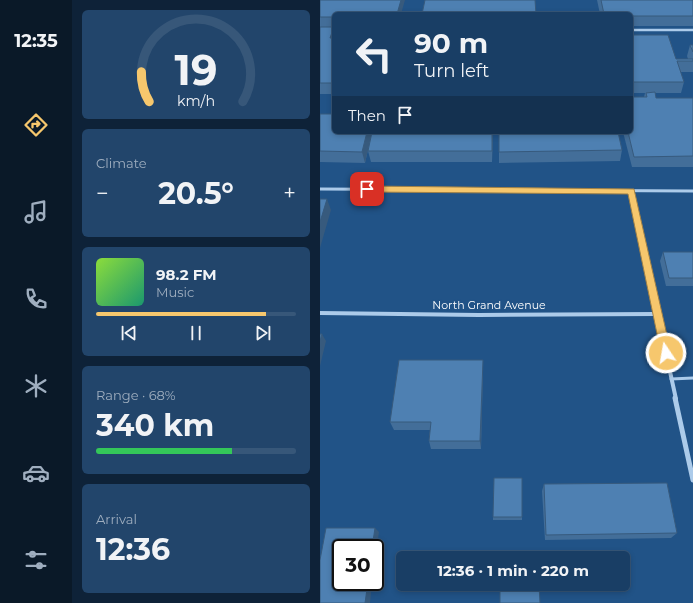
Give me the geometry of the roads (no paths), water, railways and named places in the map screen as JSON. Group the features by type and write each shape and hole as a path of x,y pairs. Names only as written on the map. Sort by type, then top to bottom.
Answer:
{"street":[{"path":"633,30 693,30"},
{"path":"320,188 693,191"},
{"path":"631,191 693,480"},
{"name":"North Grand Avenue","path":"320,313 479,315 657,314"}],"lane":[{"path":"671,379 693,378"}]}
